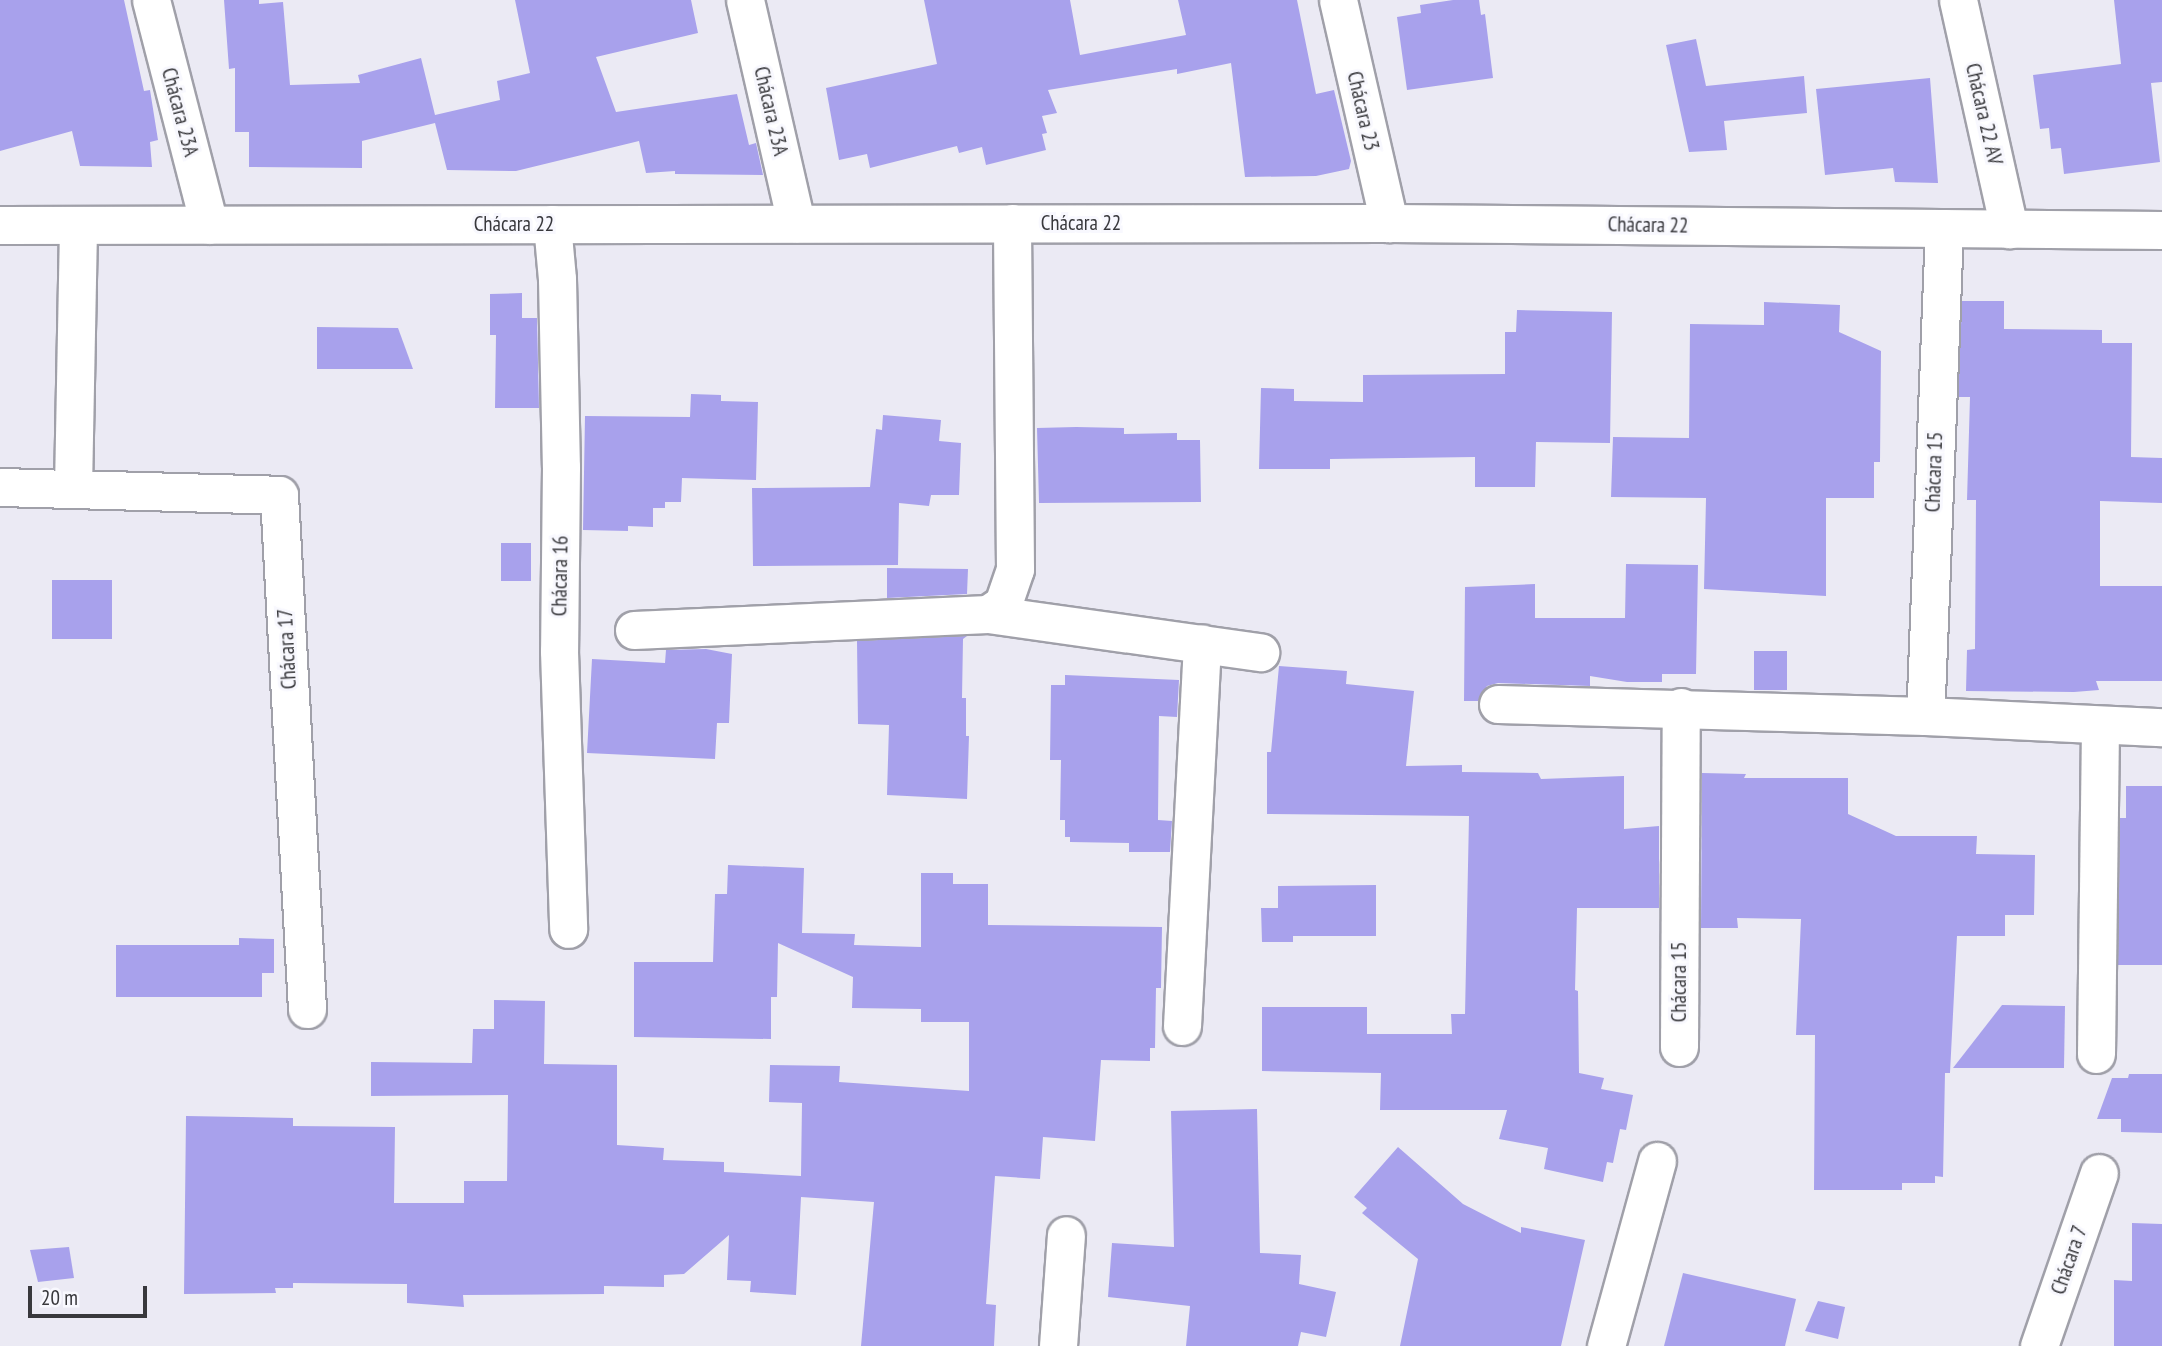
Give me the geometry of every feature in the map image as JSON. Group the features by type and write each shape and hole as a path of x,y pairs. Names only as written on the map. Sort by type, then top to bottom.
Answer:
{"street":[{"name":"Chácara 23A","path":"151,0 209,225"},
{"name":"Chácara 23A","path":"745,0 796,223"},
{"name":"Chácara 23","path":"1338,0 1389,223"},
{"name":"Chácara 22 AV","path":"1958,0 2009,229"},
{"path":"988,614 1003,604 1015,569 1012,223"},
{"name":"Chácara 22","path":"0,225 1389,223 2162,230"},
{"name":"Chácara 16","path":"552,224 557,279 561,467 559,651 568,929"},
{"path":"73,488 78,225"},
{"name":"Chácara 15","path":"1925,716 1944,228"},
{"name":"Chácara 17","path":"0,488 279,495 307,1009"},
{"path":"634,630 988,614 1260,652"},
{"path":"1182,1026 1202,644"},
{"path":"1498,704 1681,707 2162,727"},
{"name":"Chácara 15","path":"1679,1047 1681,707"},
{"path":"2096,1054 2101,726"},
{"path":"1606,1346 1657,1161"},
{"name":"Chácara 7","path":"2039,1346 2099,1173"},
{"path":"1058,1346 1066,1235"}],"building":[{"path":"0,0 124,0 144,91 150,90 158,140 150,142 152,167 80,166 72,131 0,151"},
{"path":"224,0 259,0 259,4 283,2 290,85 360,83 358,75 421,58 435,115 500,100 497,81 530,73 515,0 691,0 698,33 596,57 616,112 737,94 749,145 756,143 763,175 675,174 675,171 646,173 639,141 516,171 447,170 435,123 362,141 362,168 249,167 249,132 235,132 235,68 229,69"},
{"path":"924,0 1070,0 1080,55 1186,35 1178,0 1297,0 1316,94 1334,90 1351,161 1349,169 1316,176 1245,177 1231,63 1177,74 1177,69 1048,90 1057,113 1042,116 1047,133 1042,134 1046,150 986,165 982,147 959,153 957,146 870,168 867,154 839,160 826,88 937,64"},
{"path":"1453,0 1479,0 1481,15 1485,14 1493,78 1407,90 1397,17 1421,13 1420,5"},
{"path":"2114,0 2162,0 2162,82 2151,83 2160,162 2064,174 2061,148 2051,149 2049,128 2040,129 2033,75 2121,64"},
{"path":"1696,39 1706,86 1804,76 1807,113 1724,121 1727,150 1689,152 1666,45"},
{"path":"1930,78 1938,183 1895,182 1893,168 1825,175 1816,89"},
{"path":"522,293 522,318 537,318 539,408 495,408 496,335 490,335 490,294"},
{"path":"1962,301 2004,301 2004,329 2102,330 2102,343 2132,343 2131,457 2162,458 2162,503 2100,501 2100,586 2162,586 2162,681 2096,681 2099,690 2074,692 1966,691 1967,650 1975,649 1976,500 1967,500 1970,397 1958,397"},
{"path":"1764,302 1840,305 1839,332 1881,351 1880,462 1874,462 1874,498 1826,498 1826,596 1704,589 1706,498 1611,497 1613,437 1689,438 1690,324 1764,325"},
{"path":"1517,310 1612,312 1610,443 1536,442 1535,487 1475,487 1475,457 1330,459 1330,469 1259,469 1261,388 1294,389 1294,401 1363,402 1363,375 1505,374 1505,332 1516,332"},
{"path":"317,327 398,328 413,369 317,369"},
{"path":"691,394 721,395 721,401 758,402 756,480 682,478 681,502 665,502 665,508 653,508 653,527 628,526 628,531 583,530 585,416 690,417"},
{"path":"883,415 941,420 939,441 961,443 959,495 931,495 929,506 899,503 898,565 753,566 752,488 870,487 876,429 882,430"},
{"path":"1037,428 1124,428 1124,434 1177,433 1177,440 1200,440 1201,502 1039,503"},
{"path":"501,543 531,543 531,581 501,581"},
{"path":"1626,564 1698,565 1696,674 1662,674 1662,682 1627,682 1590,676 1590,686 1498,683 1487,686 1478,701 1464,701 1465,587 1535,584 1535,618 1625,618"},
{"path":"887,568 968,569 967,594 887,598"},
{"path":"52,580 112,580 112,639 52,639"},
{"path":"967,636 963,639 962,698 966,698 966,736 969,736 967,799 887,795 889,725 858,724 857,641"},
{"path":"706,649 732,654 729,723 717,723 715,759 587,753 592,659 665,663 666,650"},
{"path":"1754,651 1787,651 1787,690 1754,690"},
{"path":"1279,666 1347,671 1346,684 1414,691 1406,766 1462,765 1462,772 1538,773 1541,779 1624,776 1624,829 1659,826 1659,908 1577,908 1575,990 1578,991 1579,1073 1604,1078 1601,1089 1633,1095 1626,1130 1620,1129 1613,1163 1607,1162 1603,1182 1544,1169 1548,1148 1499,1139 1507,1110 1380,1110 1381,1073 1262,1071 1262,1007 1367,1007 1367,1034 1452,1034 1451,1014 1465,1014 1469,816 1267,814 1267,752 1271,752"},
{"path":"1065,675 1179,680 1177,717 1159,716 1158,820 1172,821 1170,852 1129,852 1129,843 1070,842 1070,837 1065,837 1065,820 1060,820 1061,760 1050,760 1051,685 1065,685"},
{"path":"1702,773 1746,774 1744,778 1848,778 1848,814 1896,836 1977,836 1976,854 2035,855 2034,915 2005,915 2005,936 1957,936 1950,1073 1945,1073 1943,1177 1935,1176 1935,1183 1902,1183 1902,1190 1814,1190 1815,1035 1796,1035 1801,919 1737,918 1738,928 1701,928"},
{"path":"2126,786 2162,786 2162,965 2118,965 2120,818 2126,818"},
{"path":"728,865 804,868 802,933 855,934 854,945 921,947 921,873 953,873 953,884 988,884 988,925 1162,927 1161,988 1156,988 1155,1048 1150,1048 1150,1061 1101,1060 1095,1141 1043,1137 1040,1179 995,1176 986,1304 996,1305 994,1346 861,1346 874,1202 801,1197 796,1295 750,1292 751,1281 727,1280 729,1235 684,1274 664,1275 664,1287 604,1286 604,1294 463,1295 464,1307 407,1303 407,1284 293,1283 293,1288 275,1288 276,1293 184,1294 186,1116 293,1118 293,1126 395,1127 394,1203 464,1203 464,1181 507,1181 508,1095 371,1096 371,1062 472,1063 473,1029 494,1029 494,1000 545,1001 544,1064 617,1065 617,1145 664,1148 663,1160 724,1162 724,1172 801,1176 802,1103 769,1102 770,1065 840,1066 839,1082 969,1091 969,1022 921,1022 921,1009 852,1008 853,977 778,943 777,997 771,997 771,1039 634,1037 634,962 713,962 715,894 727,894"},
{"path":"1376,885 1376,936 1293,936 1293,942 1262,942 1261,908 1278,908 1278,886"},
{"path":"239,938 274,939 274,973 262,973 262,997 116,997 116,945 239,945"},
{"path":"2002,1005 2065,1006 2064,1068 1953,1068"},
{"path":"2129,1074 2162,1074 2162,1133 2121,1132 2121,1119 2097,1119 2112,1078 2128,1078"},
{"path":"1257,1109 1260,1253 1301,1255 1299,1284 1336,1292 1326,1337 1301,1332 1298,1346 1186,1346 1190,1306 1108,1297 1112,1243 1174,1247 1171,1111"},
{"path":"1398,1147 1463,1204 1500,1223 1521,1233 1521,1227 1585,1240 1561,1346 1400,1346 1418,1259 1362,1213 1367,1208 1354,1197"},
{"path":"2132,1223 2162,1224 2162,1346 2114,1346 2114,1280 2132,1281"},
{"path":"69,1247 74,1278 38,1282 30,1250"},
{"path":"1683,1273 1796,1299 1785,1346 1664,1346"},
{"path":"1818,1301 1845,1307 1838,1339 1805,1331"}]}
